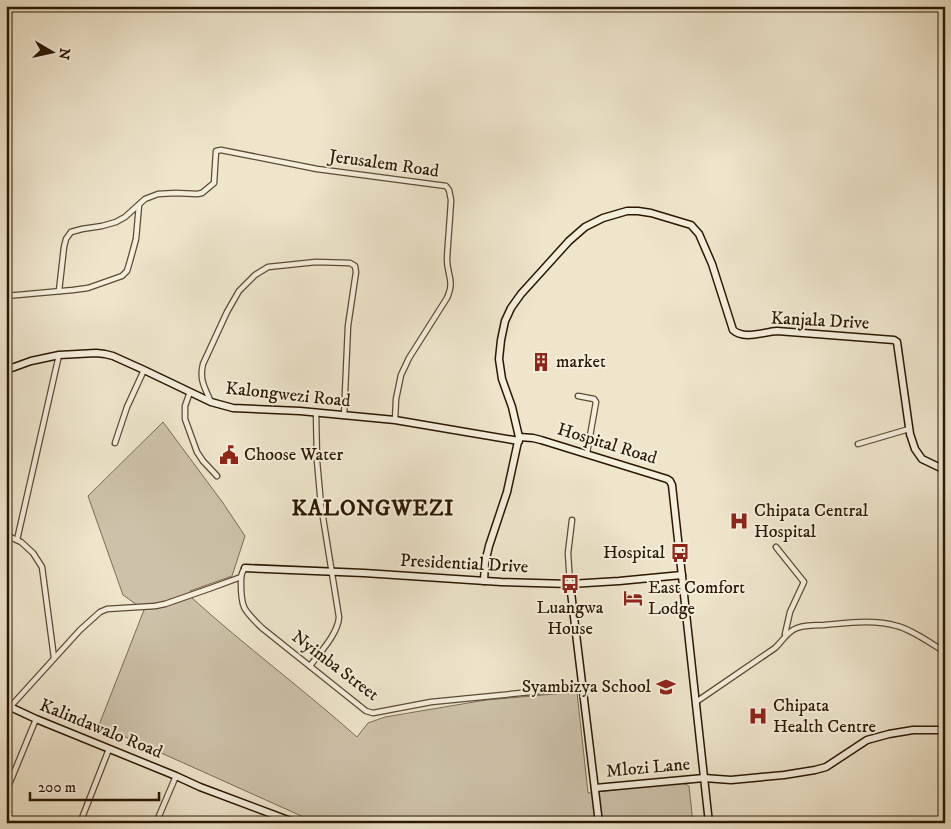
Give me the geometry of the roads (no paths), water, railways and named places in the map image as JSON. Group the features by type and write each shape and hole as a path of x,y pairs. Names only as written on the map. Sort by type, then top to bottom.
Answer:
{"street":[{"name":"Jerusalem Road","path":"139,205 145,199 158,194 202,193 214,183 215,155 216,151 221,150 317,169 446,186 451,200 447,262 451,284 450,292 400,375 395,420"},
{"path":"59,291 64,247 68,235 71,232 82,229 116,222 139,205"},
{"path":"6,296 88,288 122,276 130,262 136,239 139,205"},
{"name":"Kanjala Drive","path":"484,581 487,555 507,492 519,439 512,407 502,380 499,359 505,321 520,294 569,241 585,227 614,214 638,210 691,225 699,234 712,264 733,330 737,334 744,336 777,331 894,340 898,342 909,429 915,449 922,458 945,470"},
{"path":"212,402 202,381 203,364 227,312 240,291 255,275 268,267 316,262 350,263 355,266 356,272 348,326 344,416"},
{"name":"Kalongwezi Road","path":"6,370 31,361 59,355 105,354 212,402 233,408 316,412 395,420 519,439"},
{"path":"17,540 59,355"},
{"path":"115,443 127,407 144,370"},
{"path":"190,392 185,413 188,427 202,461 217,476"},
{"path":"578,396 594,399 596,402 587,453"},
{"path":"310,666 335,631 339,617 320,504 316,412"},
{"path":"858,444 909,429"},
{"name":"Hospital Road","path":"519,439 533,438 587,453 670,481 682,575 708,823"},
{"path":"572,520 568,553 570,584 599,823"},
{"path":"6,535 21,542 33,553 42,567 54,658"},
{"path":"696,702 775,648 785,634 790,612 804,582 776,547"},
{"name":"Presidential Drive","path":"245,568 570,584 682,575"},
{"name":"Nyimba Street","path":"245,568 241,576 241,595 242,606 248,615 366,711 372,713 431,702 582,687"},
{"path":"8,705 80,630 100,612 107,609 165,604 241,576"},
{"path":"785,634 797,628 809,626 884,623 904,628 945,652"},
{"name":"Kalindawalo Road","path":"8,705 36,719 200,787 296,823"},
{"path":"6,792 36,719"},
{"name":"Mlozi Lane","path":"595,788 704,778 731,780 815,770 826,767 867,740 913,730 945,730"},
{"path":"80,823 109,749"},
{"path":"156,823 176,776"}],"place":[{"name":"market","path":"541,362"},
{"name":"Choose Water","path":"229,455"},
{"name":"Chipata Central Hospital","path":"739,521"},
{"name":"Hospital","path":"680,553"},
{"name":"Luangwa House","path":"570,584"},
{"name":"East Comfort Lodge","path":"633,598"},
{"name":"Syambizya School","path":"666,687"},
{"name":"Chipata Health Centre","path":"758,716"}],"district":[{"name":"KALONGWEZI","path":"373,508"}]}
